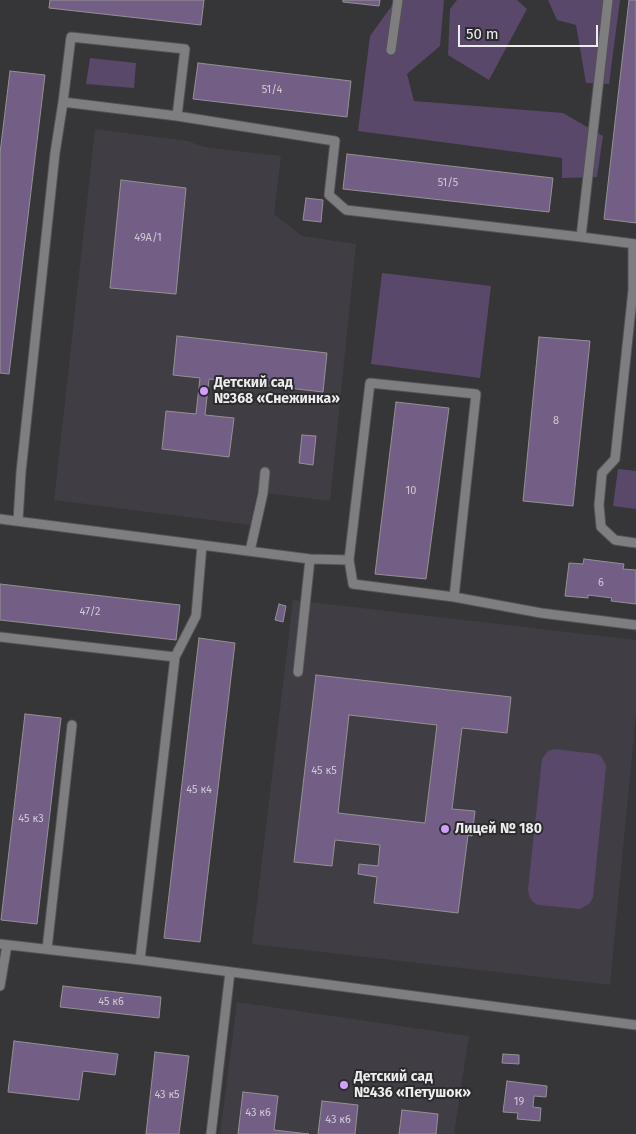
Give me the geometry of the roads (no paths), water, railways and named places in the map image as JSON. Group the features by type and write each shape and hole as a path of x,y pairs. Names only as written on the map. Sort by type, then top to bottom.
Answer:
{"lane":[{"path":"391,50 398,0"},
{"path":"581,237 608,0"},
{"path":"18,521 21,472 55,153 71,36 185,49 177,116"},
{"path":"63,102 177,116 335,141 329,196 346,210 635,244 633,290 615,459 602,473 599,505 601,527 615,540 636,543"},
{"path":"454,597 476,394 370,383 349,560 354,584 454,597 541,613 636,625"},
{"path":"250,551 265,472"},
{"path":"0,519 310,559 349,560"},
{"path":"140,960 175,657 196,616 202,545"},
{"path":"298,672 310,559"},
{"path":"0,637 175,657"},
{"path":"47,949 72,725"},
{"path":"0,986 3,945 140,960 636,1025"},
{"path":"211,1134 230,972"}],"place":[{"name":"Детский сад №368 «Снежинка»","path":"204,391"},
{"name":"Лицей № 180","path":"445,829"},
{"name":"Детский сад №436 «Петушок»","path":"344,1085"}]}
